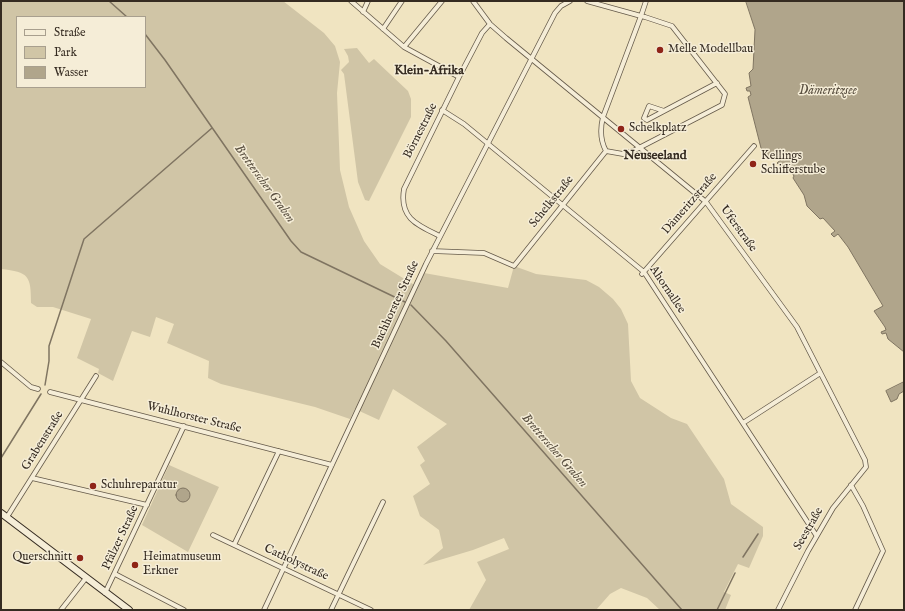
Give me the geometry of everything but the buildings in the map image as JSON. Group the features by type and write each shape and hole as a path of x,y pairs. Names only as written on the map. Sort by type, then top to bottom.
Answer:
{"main road":[{"path":"1,513 129,610"}],"street":[{"path":"352,1 404,47 459,77"},
{"path":"363,12 368,1"},
{"path":"383,29 402,1"},
{"path":"404,47 442,1"},
{"name":"Uferstraße","path":"473,1 490,24 706,202 796,327 866,464"},
{"name":"Buchhorster Straße","path":"264,610 432,251 555,13 561,6 570,1"},
{"path":"587,1 641,16 672,26 725,94 722,105 640,148 623,154 606,151 601,137 603,117 641,16 646,1"},
{"name":"Börnestraße","path":"440,236 422,227 413,220 403,208 402,200 406,182 482,33 490,24"},
{"path":"664,111 649,106 644,118 647,120 717,83"},
{"name":"Ahornallee","path":"442,110 464,124 643,273 816,536"},
{"name":"Dämeritzstraße","path":"643,273 754,146"},
{"name":"Schelkstraße","path":"432,251 484,253 514,266 606,151"},
{"path":"1,362 31,387 38,389"},
{"path":"743,423 820,374"},
{"name":"Grabenstraße","path":"7,517 96,376"},
{"name":"Wuhlhorster Straße","path":"50,392 332,465"},
{"name":"Pfälzer Straße","path":"105,593 184,426"},
{"path":"234,545 278,451"},
{"name":"Seestraße","path":"778,610 816,536 833,508 863,471 866,464"},
{"path":"32,478 147,505"},
{"path":"852,485 874,529 883,552 854,610"},
{"path":"331,610 383,502"},
{"name":"Catholystraße","path":"213,535 371,610"},
{"path":"115,574 184,610"},
{"path":"61,610 86,578"}],"green space":[{"path":"1,1 283,1 324,33 335,46 340,62 337,93 340,170 349,207 364,241 380,264 416,286 424,273 508,288 514,266 536,274 586,280 599,287 613,299 621,309 628,324 631,381 640,398 671,418 687,424 724,479 731,504 763,527 763,536 749,568 738,564 724,592 731,595 725,610 660,610 647,598 621,588 610,594 596,610 469,610 486,580 477,562 509,549 504,538 473,550 423,565 443,548 439,530 420,516 413,496 430,484 420,465 425,461 417,447 447,424 393,389 379,420 355,409 350,419 315,407 221,384 208,378 209,361 167,343 174,324 156,317 150,337 132,331 113,381 98,373 99,369 77,358 91,319 53,307 37,307 31,303 29,281 23,274 1,269"},
{"path":"357,48 369,63 374,59 408,91 411,99 411,117 369,201 365,200 358,182 344,74 341,70 349,62 348,56 344,49"},
{"path":"169,465 219,487 188,552 142,525"}],"water":[{"name":"Dämeritzsee","path":"746,1 904,1 904,352 888,339 886,333 882,334 881,332 886,330 885,327 874,311 883,306 848,247 838,234 834,237 831,234 835,231 823,218 820,219 807,206 804,195 793,178 794,176 777,163 783,158 781,154 773,160 761,148 748,97 751,95 750,91 747,91 746,88 751,86 749,73 753,69 755,30"},
{"path":"904,382 904,391 899,394 897,399 891,402 886,391"},
{"path":"183,488 188,490 190,495 188,500 183,502 178,500 176,495 178,490"}],"waterway":[{"name":"Bretterscher Graben","path":"109,1 126,16"},
{"name":"Bretterscher Graben","path":"146,35 165,60 291,241 301,252 405,302"},
{"path":"45,385 49,361 49,346 84,239 212,128"},
{"name":"Bretterscher Graben","path":"411,305 446,341 682,610"},
{"path":"1,458 41,394"},
{"path":"743,557 758,534"},
{"path":"717,610 735,573"}],"place":[{"name":"Melle Modellbau","path":"660,50"},
{"name":"Schelkplatz","path":"621,129"},
{"name":"Kellings Schifferstube","path":"753,164"},
{"name":"Schuhreparatur","path":"93,486"},
{"name":"Querschnitt","path":"80,558"},
{"name":"Heimatmuseum Erkner","path":"135,565"}],"district":[{"name":"Klein-Afrika","path":"429,71"},
{"name":"Neuseeland","path":"655,156"}]}
